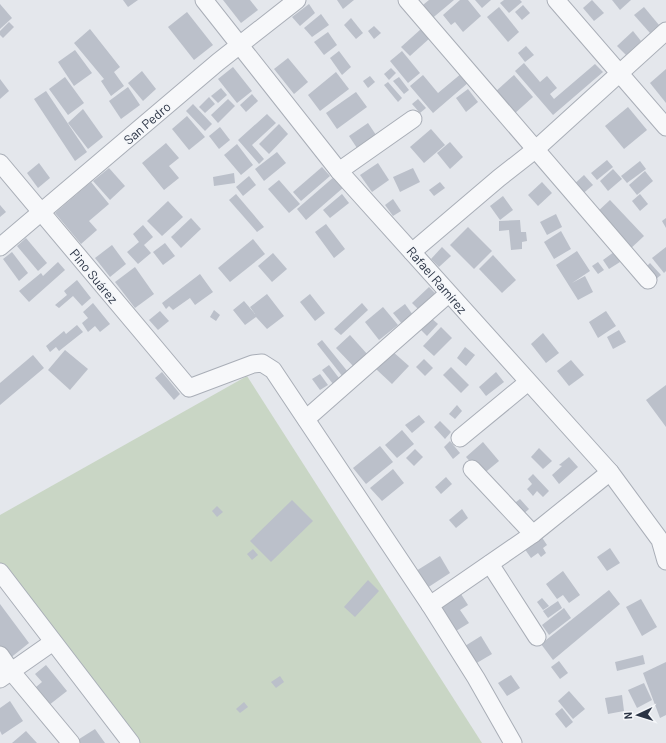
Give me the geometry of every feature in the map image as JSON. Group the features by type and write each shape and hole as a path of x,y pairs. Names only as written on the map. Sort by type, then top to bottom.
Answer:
{"street":[{"name":"Rafael Ramírez","path":"204,0 339,171 448,294 610,472 660,540 666,561"},
{"name":"San Pedro","path":"0,247 41,214 239,45 297,0"},
{"path":"407,0 648,280"},
{"path":"556,0 666,127"},
{"path":"412,252 499,178 536,149 666,31"},
{"path":"339,171 413,119"},
{"name":"Pino Suárez","path":"0,163 41,214 189,388 253,364 262,363 273,370 306,419"},
{"path":"448,294 306,419 430,605 476,678 513,743"},
{"path":"460,438 528,382"},
{"path":"472,469 533,534"},
{"path":"430,605 533,534 610,472"},
{"path":"490,564 537,637"},
{"path":"0,572 131,743"},
{"path":"6,675 53,642"},
{"path":"0,655 6,675 72,743"}],"green space":[{"path":"247,376 482,743 137,743 0,569 0,515"}],"building":[{"path":"123,0 138,0 128,7"},
{"path":"223,0 250,0 258,10 241,23"},
{"path":"337,0 354,0 343,9"},
{"path":"429,0 454,0 429,21 418,9"},
{"path":"460,0 468,0 481,16 463,32 455,22 451,25 443,15"},
{"path":"475,0 491,0 482,8"},
{"path":"504,0 520,0 522,2 509,13 500,3"},
{"path":"592,0 604,13 594,21 583,8"},
{"path":"612,0 631,0 620,10"},
{"path":"0,4 12,18 0,29"},
{"path":"309,4 315,13 300,26 292,17"},
{"path":"523,5 530,13 522,20 515,12"},
{"path":"499,7 519,32 508,42 487,17"},
{"path":"644,7 659,25 650,33 634,15"},
{"path":"187,12 213,45 194,60 168,27"},
{"path":"321,14 329,25 312,37 304,28"},
{"path":"351,18 363,33 356,39 344,25"},
{"path":"9,22 14,27 3,38 0,35 0,31"},
{"path":"374,26 381,33 374,39 368,31"},
{"path":"90,29 120,67 114,72 124,86 111,96 101,81 104,79 74,43"},
{"path":"421,29 430,38 410,56 401,47"},
{"path":"633,31 641,41 626,55 617,46"},
{"path":"328,32 337,45 324,55 314,42"},
{"path":"526,46 534,55 525,62 518,53"},
{"path":"75,50 92,73 74,86 58,62"},
{"path":"339,51 351,67 342,75 330,58"},
{"path":"402,51 420,73 408,83 390,61"},
{"path":"288,58 308,82 294,94 274,69"},
{"path":"524,63 540,82 547,76 557,88 550,94 554,99 595,64 603,72 553,115 515,71"},
{"path":"233,67 252,91 237,103 218,79"},
{"path":"391,68 396,73 389,80 384,74"},
{"path":"666,69 666,103 650,83"},
{"path":"142,71 156,89 143,101 128,83"},
{"path":"336,72 349,89 320,111 308,95"},
{"path":"462,73 469,82 433,113 410,86 423,75 438,93"},
{"path":"514,75 533,97 514,114 495,92"},
{"path":"370,76 375,82 368,88 363,81"},
{"path":"65,77 84,103 68,115 49,89"},
{"path":"399,77 409,90 404,94 393,81"},
{"path":"0,79 9,91 0,99"},
{"path":"388,82 402,98 398,102 384,85"},
{"path":"128,87 140,105 121,119 109,101"},
{"path":"221,88 227,95 218,103 211,96"},
{"path":"468,89 478,102 466,112 456,98"},
{"path":"46,91 87,152 75,161 34,99"},
{"path":"356,92 367,107 337,129 326,113"},
{"path":"252,94 258,101 246,112 240,105"},
{"path":"209,97 215,104 205,113 199,107"},
{"path":"228,99 235,106 218,123 211,115"},
{"path":"418,99 426,108 420,113 412,104"},
{"path":"193,104 212,124 205,131 186,111"},
{"path":"628,107 647,130 624,149 605,126"},
{"path":"83,109 103,137 88,149 68,123"},
{"path":"267,114 276,123 252,145 264,159 259,164 238,140"},
{"path":"187,116 205,137 189,150 172,129"},
{"path":"368,123 376,135 357,148 349,136"},
{"path":"279,124 288,134 269,154 259,144"},
{"path":"220,127 230,140 219,149 209,136"},
{"path":"431,129 445,145 424,163 410,147"},
{"path":"450,142 463,157 450,169 437,153"},
{"path":"166,143 179,158 169,166 179,178 164,190 142,163"},
{"path":"237,144 253,165 241,175 224,155"},
{"path":"277,152 286,163 264,181 255,169"},
{"path":"607,160 613,167 597,180 591,173"},
{"path":"640,161 646,169 627,183 621,176"},
{"path":"39,163 50,178 38,188 27,173"},
{"path":"378,163 389,180 372,192 360,175"},
{"path":"322,167 330,176 301,201 293,192"},
{"path":"109,168 125,186 110,200 93,181"},
{"path":"413,168 420,182 400,192 393,177"},
{"path":"613,169 622,179 608,191 600,181"},
{"path":"645,171 653,181 637,195 629,185"},
{"path":"234,173 235,183 214,186 213,177"},
{"path":"584,175 593,185 580,196 571,187"},
{"path":"249,176 256,185 243,196 236,187"},
{"path":"335,176 344,187 306,220 297,209"},
{"path":"279,180 300,204 289,213 268,189"},
{"path":"91,182 109,204 89,221 97,230 81,244 55,213"},
{"path":"440,182 445,188 434,196 429,190"},
{"path":"542,182 552,193 538,206 528,195"},
{"path":"236,194 264,227 257,232 229,200"},
{"path":"342,194 349,203 330,218 323,210"},
{"path":"640,194 648,204 640,211 632,201"},
{"path":"503,196 513,210 500,220 490,206"},
{"path":"393,199 401,211 393,216 385,205"},
{"path":"610,200 644,236 628,251 595,214"},
{"path":"168,201 183,217 162,236 147,221"},
{"path":"0,205 6,212 0,217"},
{"path":"556,214 562,227 547,235 540,222"},
{"path":"191,218 201,229 181,248 171,237"},
{"path":"666,218 666,228 662,221"},
{"path":"520,220 521,232 526,232 527,241 522,242 522,249 511,250 509,230 499,231 499,221"},
{"path":"326,224 345,249 334,258 315,232"},
{"path":"143,225 153,237 144,245 151,253 138,264 127,252 139,242 133,234"},
{"path":"468,227 492,251 474,269 450,245"},
{"path":"561,231 571,249 554,259 544,242"},
{"path":"26,238 47,263 38,271 17,246"},
{"path":"253,239 265,254 230,282 218,268"},
{"path":"165,243 175,256 163,265 153,252"},
{"path":"112,245 126,264 110,277 95,258"},
{"path":"442,247 451,256 439,267 431,259"},
{"path":"666,247 666,271 664,273 652,258"},
{"path":"577,251 590,271 572,283 585,276 593,292 578,300 556,265"},
{"path":"12,252 28,273 19,281 3,259"},
{"path":"614,252 620,262 609,269 603,260"},
{"path":"273,253 287,269 272,282 258,266"},
{"path":"493,255 516,280 502,293 479,269"},
{"path":"58,262 65,270 29,302 19,291 41,273 43,276"},
{"path":"598,262 604,270 598,274 592,266"},
{"path":"650,263 661,275 652,282 642,271"},
{"path":"135,267 154,294 135,308 115,282"},
{"path":"200,274 213,292 195,305 190,298 173,310 169,306 166,309 162,303"},
{"path":"77,280 91,298 82,306 73,296 59,308 55,305 67,295 64,291"},
{"path":"429,287 435,293 418,309 412,303"},
{"path":"267,294 284,316 267,329 256,317 245,325 233,310 244,301 255,314 250,307"},
{"path":"310,294 325,313 315,321 300,302"},
{"path":"93,303 110,324 100,332 95,326 88,332 82,323 88,318 83,312"},
{"path":"362,303 368,310 341,335 334,329"},
{"path":"405,304 413,315 402,324 393,313"},
{"path":"383,307 398,325 379,340 365,322"},
{"path":"214,310 220,315 216,321 210,317"},
{"path":"160,311 169,321 158,330 149,320"},
{"path":"606,311 616,326 598,338 589,322"},
{"path":"430,317 438,324 427,336 419,328"},
{"path":"77,325 83,332 59,351 56,347 50,352 46,346 64,331 66,334"},
{"path":"441,327 452,338 434,356 423,346"},
{"path":"619,330 626,342 613,349 607,337"},
{"path":"543,333 559,353 546,363 531,344"},
{"path":"350,335 368,355 355,368 336,348"},
{"path":"322,340 348,372 343,377 317,344"},
{"path":"465,347 475,355 466,366 457,358"},
{"path":"65,350 88,369 70,390 48,370"},
{"path":"392,351 409,366 392,384 376,369"},
{"path":"33,355 44,368 0,405 0,383"},
{"path":"424,359 433,368 425,376 416,367"},
{"path":"571,360 584,375 569,386 557,371"},
{"path":"329,365 339,378 333,384 322,370"},
{"path":"451,367 469,385 461,393 443,375"},
{"path":"162,372 180,394 174,400 155,378"},
{"path":"496,372 504,382 486,396 479,387"},
{"path":"320,374 328,385 320,390 312,379"},
{"path":"666,385 666,427 646,400"},
{"path":"457,405 462,411 455,419 449,414"},
{"path":"419,415 425,422 412,433 405,425"},
{"path":"440,421 451,432 445,439 434,427"},
{"path":"402,430 414,444 397,458 385,445"},
{"path":"450,441 460,453 453,459 444,447"},
{"path":"483,442 499,461 482,475 466,457"},
{"path":"380,446 393,462 366,484 353,468"},
{"path":"539,448 552,461 543,469 531,457"},
{"path":"415,449 423,457 414,466 406,458"},
{"path":"569,457 578,467 559,484 552,475 562,466 559,465"},
{"path":"393,469 404,483 382,501 370,488"},
{"path":"533,474 549,491 543,497 537,491 533,496 527,489 532,484 528,479"},
{"path":"446,477 452,484 441,494 435,487"},
{"path":"520,499 529,509 521,516 512,505"},
{"path":"292,500 313,521 271,562 250,541"},
{"path":"217,506 223,512 217,517 212,511"},
{"path":"462,509 468,518 456,528 449,520"},
{"path":"541,536 547,545 543,548 546,553 541,557 538,553 531,558 524,548"},
{"path":"610,548 620,563 607,571 597,557"},
{"path":"253,549 258,555 252,560 247,554"},
{"path":"440,556 450,573 427,588 416,571"},
{"path":"563,571 580,595 569,603 563,595 557,599 546,584"},
{"path":"368,580 379,591 355,617 344,607"},
{"path":"609,590 620,604 553,660 541,644"},
{"path":"459,591 468,605 460,610 469,623 456,631 438,603"},
{"path":"542,598 549,606 543,610 537,602"},
{"path":"641,599 657,627 642,636 626,607"},
{"path":"558,601 562,608 548,618 543,611"},
{"path":"0,604 29,643 9,659 0,647"},
{"path":"564,608 571,618 549,635 542,625"},
{"path":"481,636 492,654 475,664 465,646"},
{"path":"643,655 645,664 617,671 615,662"},
{"path":"559,661 568,673 560,679 551,667"},
{"path":"666,662 666,715 660,718 643,673"},
{"path":"46,665 67,691 44,709 30,692 42,682 35,674"},
{"path":"511,675 520,688 507,696 498,683"},
{"path":"280,676 284,682 276,688 271,682"},
{"path":"644,683 652,700 637,708 628,690"},
{"path":"569,691 585,709 573,719 558,701"},
{"path":"622,695 624,711 608,714 605,698"},
{"path":"10,701 23,721 2,735 0,731 0,708"},
{"path":"244,702 248,707 240,713 236,709"},
{"path":"562,708 573,722 566,728 555,714"},
{"path":"95,729 105,743 77,743 76,741"},
{"path":"26,731 37,743 12,743"}]}
